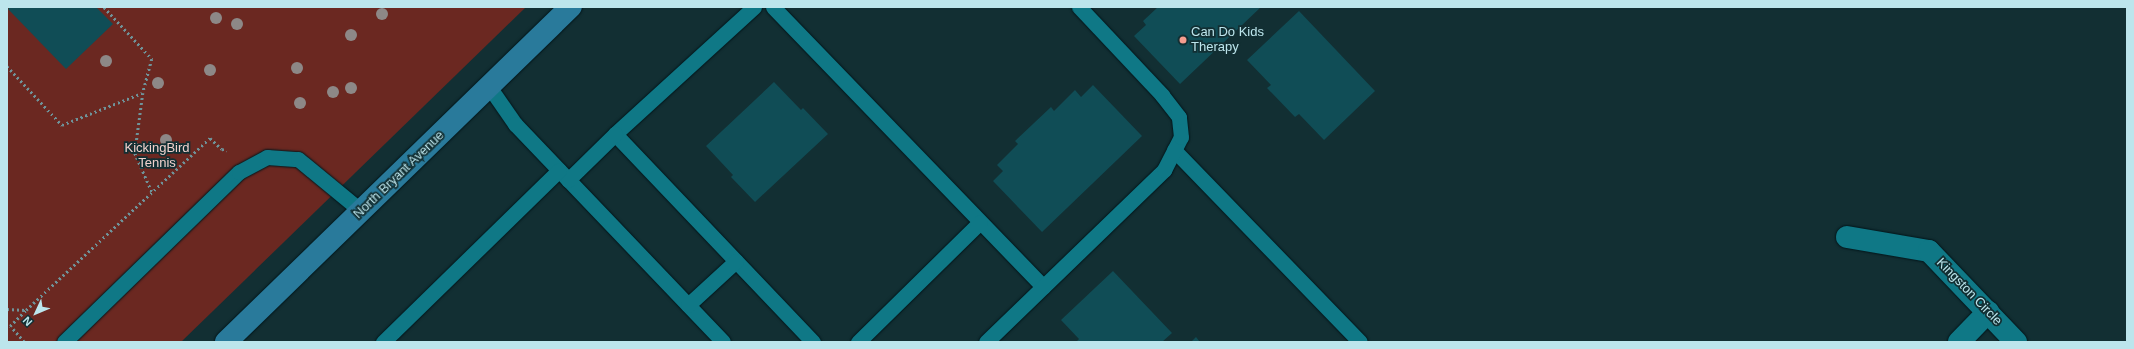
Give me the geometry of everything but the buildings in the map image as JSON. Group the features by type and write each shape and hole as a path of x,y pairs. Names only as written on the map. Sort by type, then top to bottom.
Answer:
{"main road":[{"name":"North Bryant Avenue","path":"226,342 490,88 571,7"}],"street":[{"name":"Kingston Circle","path":"1847,237 1930,251 2016,342"},
{"path":"1960,342 1988,312"}],"lane":[{"path":"382,342 563,175 615,134 754,7"},
{"path":"774,7 1043,287"},
{"path":"986,342 1164,170 1181,137 1179,117 1162,95 1079,7"},
{"path":"490,88 515,124 723,342"},
{"path":"615,134 813,342"},
{"path":"1174,150 1360,342"},
{"path":"64,342 239,172 267,157 298,159 361,211"},
{"path":"858,342 980,222"},
{"path":"688,305 736,261"}],"path":[{"path":"104,7 152,59 143,93 135,153 152,192"},
{"path":"7,66 62,125 143,93"},
{"path":"24,342 10,326 26,310 210,138 222,149 227,151"},
{"path":"7,309 26,310"}],"green space":[{"name":"KickingBird Tennis","path":"7,7 526,7 181,342 7,342"}],"place":[{"name":"Can Do Kids Therapy","path":"1183,40"}]}
